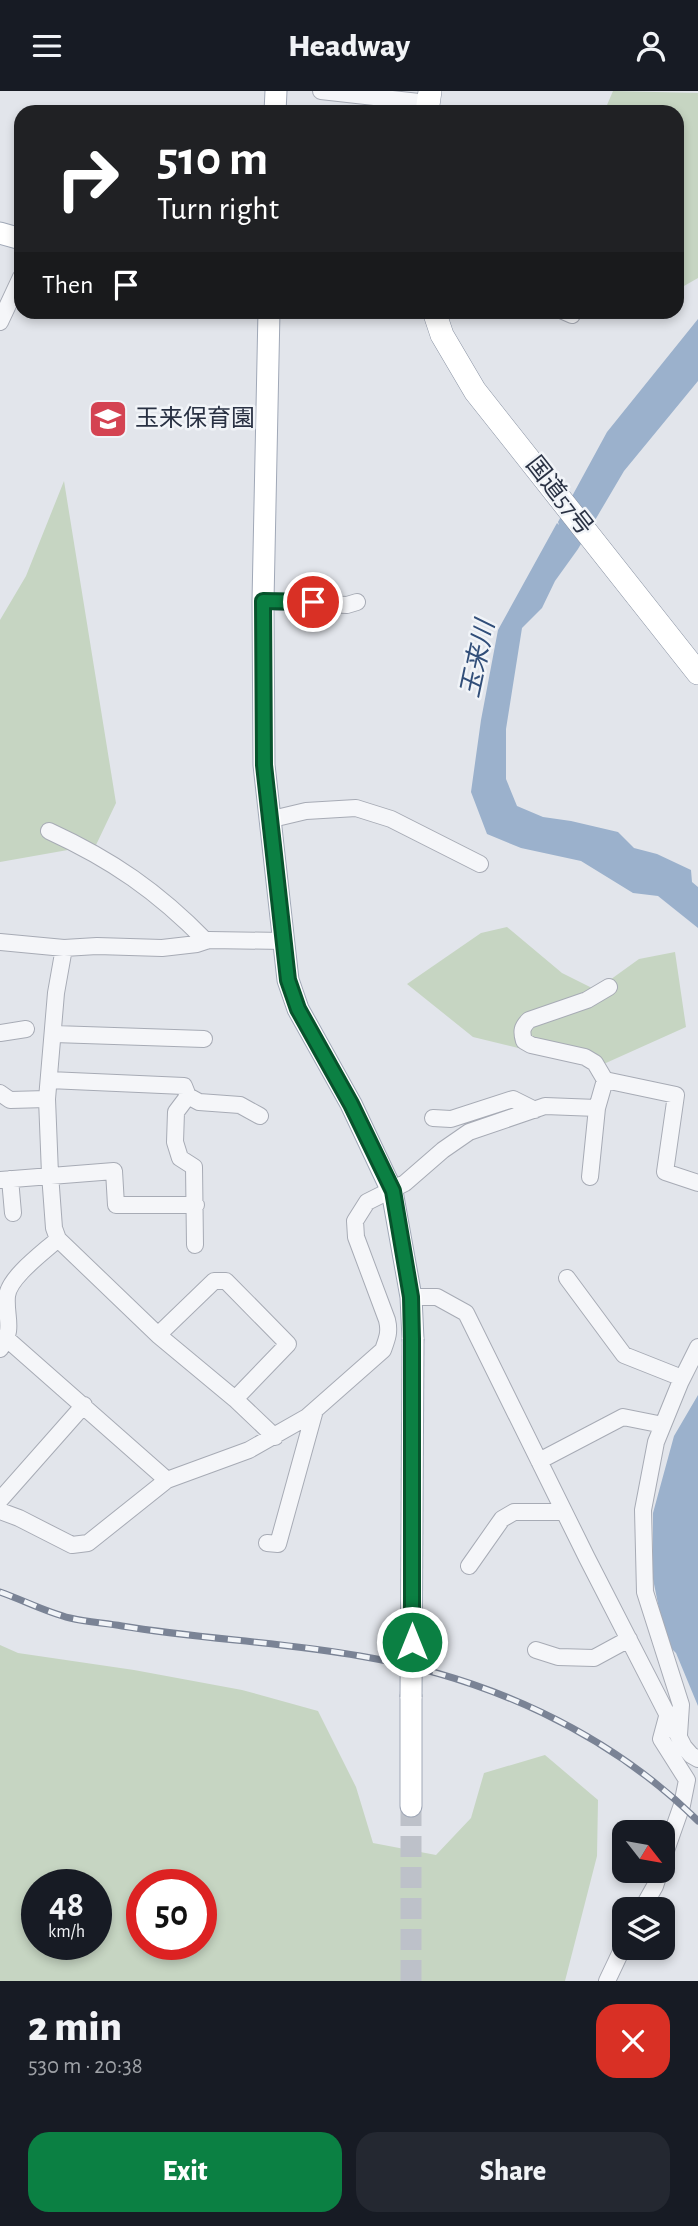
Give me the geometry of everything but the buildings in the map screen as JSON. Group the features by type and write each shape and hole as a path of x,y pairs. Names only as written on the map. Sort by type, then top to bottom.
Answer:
{"highway":[{"name":"国道57号","path":"436,319 442,335 475,391 698,673"}],"main road":[{"path":"269,319 263,601 264,765 268,820 288,980 298,1009 351,1104 393,1191 411,1297 411,1806"}],"street":[{"path":"321,91 428,102"},
{"path":"0,322 14,292"},
{"path":"263,601 347,605 357,602"},
{"path":"268,820 306,811 356,809 391,819 480,864"},
{"path":"49,831 93,851 140,881 206,941"},
{"path":"0,942 64,948 162,948 206,941 284,941"},
{"path":"64,948 56,993 47,1099 54,1228 58,1239 158,1335 235,1399 275,1437"},
{"path":"590,1177 597,1108 605,1080 595,1063 585,1057 531,1045 524,1041 522,1032 529,1020 587,1000 609,986"},
{"path":"0,1033 26,1029"},
{"path":"54,1034 204,1039"},
{"path":"49,1080 184,1086 188,1095 199,1102 240,1105 260,1117"},
{"path":"605,1080 676,1095 665,1172 698,1183"},
{"path":"0,1093 10,1100 47,1099"},
{"path":"188,1095 176,1112 175,1142 180,1157 194,1167 195,1245"},
{"path":"433,1118 451,1119 513,1099 535,1110"},
{"path":"0,1510 72,1545 88,1543 167,1480 249,1450 275,1437 315,1410 383,1350 388,1338 387,1320 356,1237 355,1221 367,1202 405,1183 443,1150 469,1132 545,1106 597,1108"},
{"path":"13,1213 5,1179 114,1171 116,1205 195,1205"},
{"path":"58,1239 15,1278 7,1294 9,1320 4,1344 84,1405 167,1480"},
{"path":"567,1277 624,1355 682,1378"},
{"path":"158,1335 214,1281 226,1281 288,1345 235,1399"},
{"path":"411,1297 437,1297 466,1313 684,1747 698,1759"},
{"path":"679,1735 681,1705 645,1592 643,1510 656,1442 698,1347"},
{"path":"0,1500 84,1405"},
{"path":"267,1543 278,1544 315,1410"},
{"path":"539,1461 623,1417 663,1425"},
{"path":"469,1566 502,1518 514,1512 564,1512"},
{"path":"536,1650 558,1657 594,1658 629,1639"},
{"path":"668,1713 661,1739 687,1780 676,1822"},
{"path":"607,1981 617,1960"}],"green space":[{"path":"613,91 698,93 698,278 684,286 684,105 607,105"},
{"path":"64,481 116,803 96,845 0,862 0,620 26,576"},
{"path":"507,927 562,973 596,990 639,959 675,952 686,1027 597,1067 473,1037 407,984 481,933"},
{"path":"0,1645 18,1653 134,1670 242,1690 318,1711 356,1787 373,1843 436,1855 471,1818 484,1773 545,1755 598,1800 597,1856 565,1981 0,1981"}],"water":[{"path":"698,319 698,381 624,471 578,549 555,581 542,608 522,628 506,729 506,779 517,806 543,817 618,832 634,848 657,854 691,870 692,882 698,887 698,928 658,896 633,893 581,861 521,848 487,834 471,792 498,630 557,523 559,525 558,522 607,432"},
{"path":"698,1395 698,1706 676,1653 666,1643 653,1579 653,1513 674,1436"}],"tunnel":[{"path":"411,1806 411,1981"}],"railway":[{"path":"0,1592 52,1613 76,1619 330,1651 407,1665 453,1678 542,1713 584,1735 625,1760 663,1789 698,1821"}],"place":[{"name":"玉来保育園","path":"108,419"}],"route":[{"path":"313,602 263,601 262,682 268,820 288,980 298,1009 351,1104 393,1191 403,1243 411,1297 412,1339 412,1642"}],"water label":[{"name":"玉来川","path":"478,659"}]}
